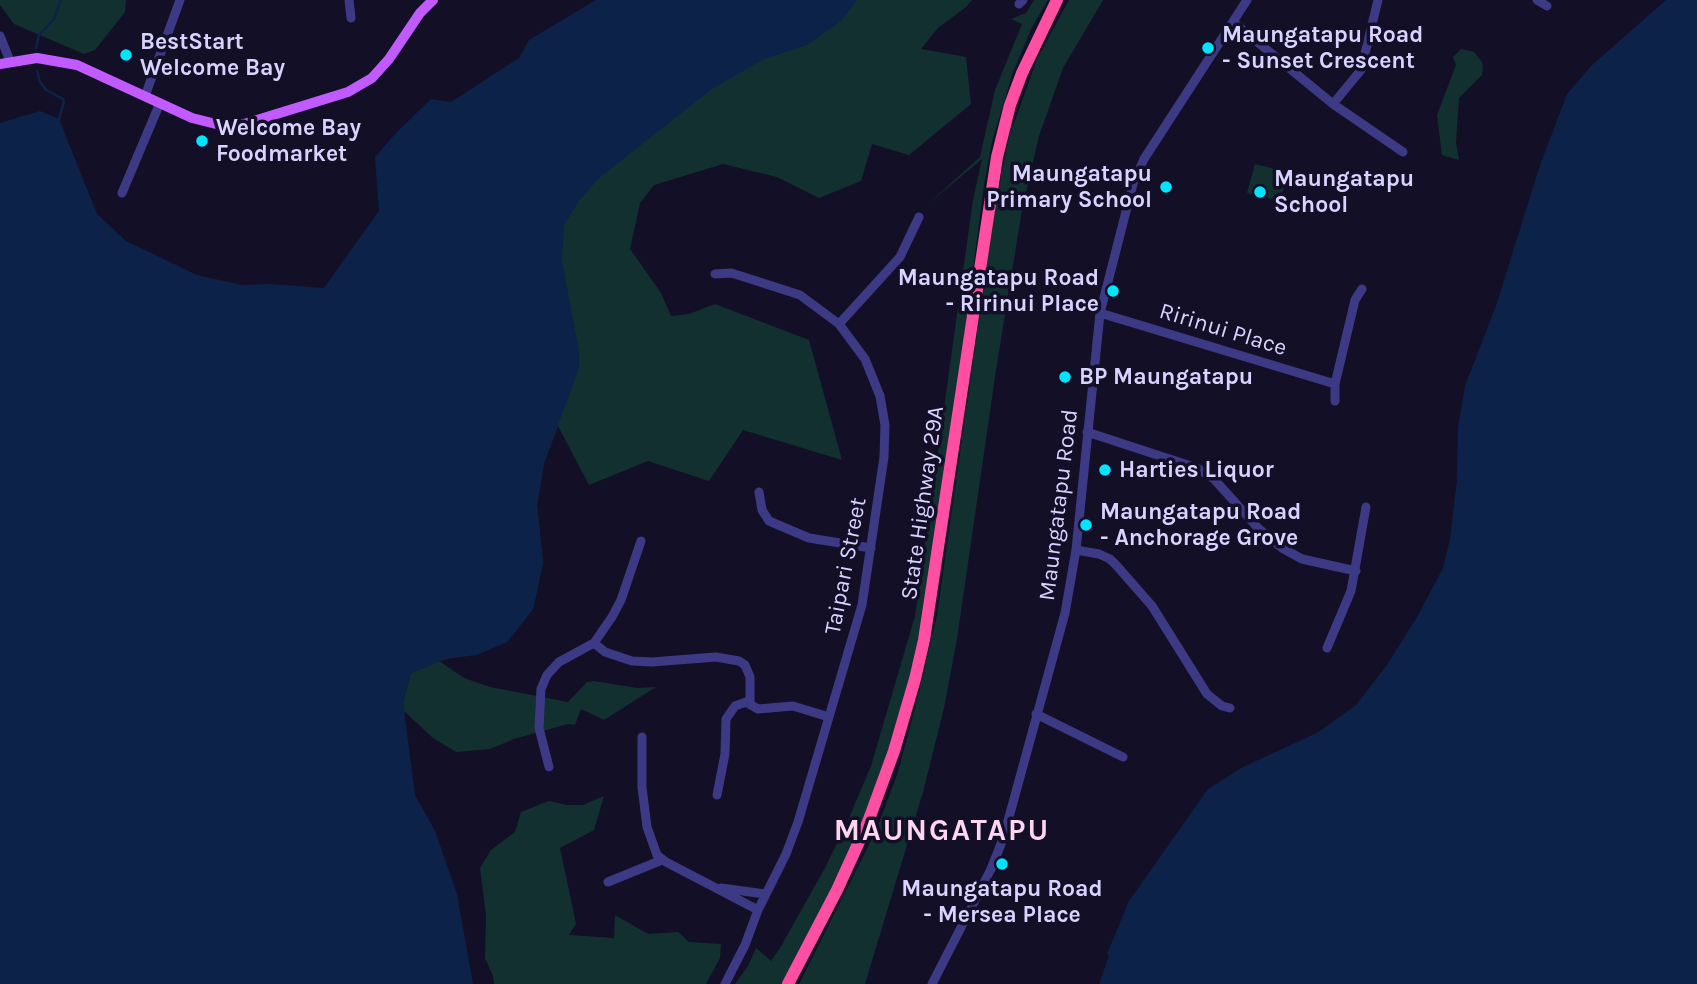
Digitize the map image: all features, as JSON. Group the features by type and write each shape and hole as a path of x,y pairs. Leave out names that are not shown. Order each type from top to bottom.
{"highway":[{"name":"State Highway 29A","path":"788,984 837,890 868,822 912,691 924,640 996,157 1010,105 1022,74 1058,0"}],"main road":[{"path":"5,62 37,58 77,65 192,118 231,125 262,119 348,92 377,74 420,13 433,0"}],"street":[{"path":"145,96 180,0"},
{"path":"349,0 351,18"},
{"name":"Maungatapu Road","path":"932,984 991,869 1003,839 1065,613 1076,550 1100,313 1137,172 1247,0"},
{"path":"1333,104 1360,70 1378,0"},
{"path":"1537,0 1547,6"},
{"path":"1233,22 1333,104 1403,152"},
{"path":"0,36 5,62"},
{"path":"122,193 160,103"},
{"path":"839,324 900,257 919,217"},
{"name":"Taipari Street","path":"715,274 731,273 800,295 839,324 865,359 884,415 884,457 862,605 798,822 745,945 725,984"},
{"path":"1335,401 1335,384 1356,300 1362,289"},
{"name":"Ririnui Place","path":"1100,313 1335,384"},
{"path":"1087,432 1197,468 1214,479 1258,528 1282,548 1302,559 1356,571"},
{"path":"759,492 762,510 769,521 808,538 871,548"},
{"path":"1327,648 1345,608 1356,571 1366,507"},
{"path":"549,767 540,728 541,689 559,662 594,643 612,617 621,600 640,541"},
{"path":"1076,550 1099,554 1117,566 1152,606 1207,694 1222,706 1230,708"},
{"path":"594,643 605,652 632,661 716,657 739,661 745,665 750,677 750,702"},
{"path":"717,795 725,754 726,719 730,711 741,703 750,702 758,709 793,706 829,717"},
{"path":"1036,714 1124,757"},
{"path":"642,737 642,787 653,849 662,860 758,910"},
{"path":"608,882 662,860"},
{"path":"716,887 765,894"}],"green space":[{"path":"0,0 126,0 125,12 95,50 84,54 14,24 0,5"},
{"path":"809,0 972,0 938,28 921,49 966,57 971,104 909,155 872,144 861,181 819,198 777,177 723,164 654,185 640,203 630,249 661,293 671,316 689,314 715,304 809,340 842,460 743,430 709,481 648,461 589,485 558,426 544,463 537,505 543,563 533,609 507,642 476,655 469,252"},
{"path":"1034,0 1048,0 1032,27 1012,75 992,142 919,647 897,729 864,821 782,984 735,984 748,966 756,948 771,961 780,948 825,868 871,766 915,616 973,200 982,159 929,203 980,157 995,90 1022,24 1011,19 1026,13"},
{"path":"1069,0 1103,0 1063,68 1039,136 1022,210 957,639 944,708 923,792 865,984 799,984 876,831 897,775 937,615 994,214 1009,137 1037,59"},
{"path":"1461,49 1474,52 1482,62 1483,69 1482,75 1459,98 1456,143 1459,160 1442,155 1437,115 1456,65 1453,57"},
{"path":"1255,164 1288,172 1280,201 1247,193"},
{"path":"439,661 464,678 490,687 568,702 587,682 637,688 656,687 604,720 581,709 575,725 568,724 514,739 490,749 456,752 433,738 404,711 403,702 411,673"},
{"path":"604,796 594,830 560,848 576,924 569,935 614,938 615,915 648,934 678,932 689,942 721,944 720,958 706,984 494,984 485,958 486,915 480,868 491,850 515,832 521,812 549,801 583,805"}],"water":[{"path":"596,0 857,0 841,21 807,45 764,59 712,89 599,178 579,201 564,225 562,261 579,351 579,368 544,463 537,505 543,563 533,609 507,642 476,655 446,659 411,673 403,702 415,795 435,831 457,894 473,984 0,984 0,123 40,111 59,119 97,214 126,241 197,275 242,285 324,288 379,211 375,157 397,132 431,99 451,102 519,58 529,40"},
{"path":"1666,0 1697,0 1697,984 1099,984 1109,956 1107,954 1129,901 1208,789 1243,767 1317,733 1356,705 1387,665 1417,617 1443,568 1450,539 1457,480 1458,428 1465,386 1497,303 1540,165 1567,94 1591,66"}],"waterway":[{"path":"36,48 39,35 54,19 61,0"},
{"path":"37,71 46,90 63,99 59,119"}],"place":[{"name":"Maungatapu Road - Sunset Crescent","path":"1208,48"},
{"name":"BestStart Welcome Bay","path":"126,55"},
{"name":"Welcome Bay Foodmarket","path":"202,141"},
{"name":"Maungatapu Primary School","path":"1166,187"},
{"name":"Maungatapu School","path":"1260,192"},
{"name":"Maungatapu Road - Ririnui Place","path":"1113,291"},
{"name":"BP Maungatapu","path":"1065,377"},
{"name":"Harties Liquor","path":"1105,470"},
{"name":"Maungatapu Road - Anchorage Grove","path":"1086,525"},
{"name":"Maungatapu Road - Mersea Place","path":"1002,864"}],"district":[{"name":"MAUNGATAPU","path":"942,831"}]}
